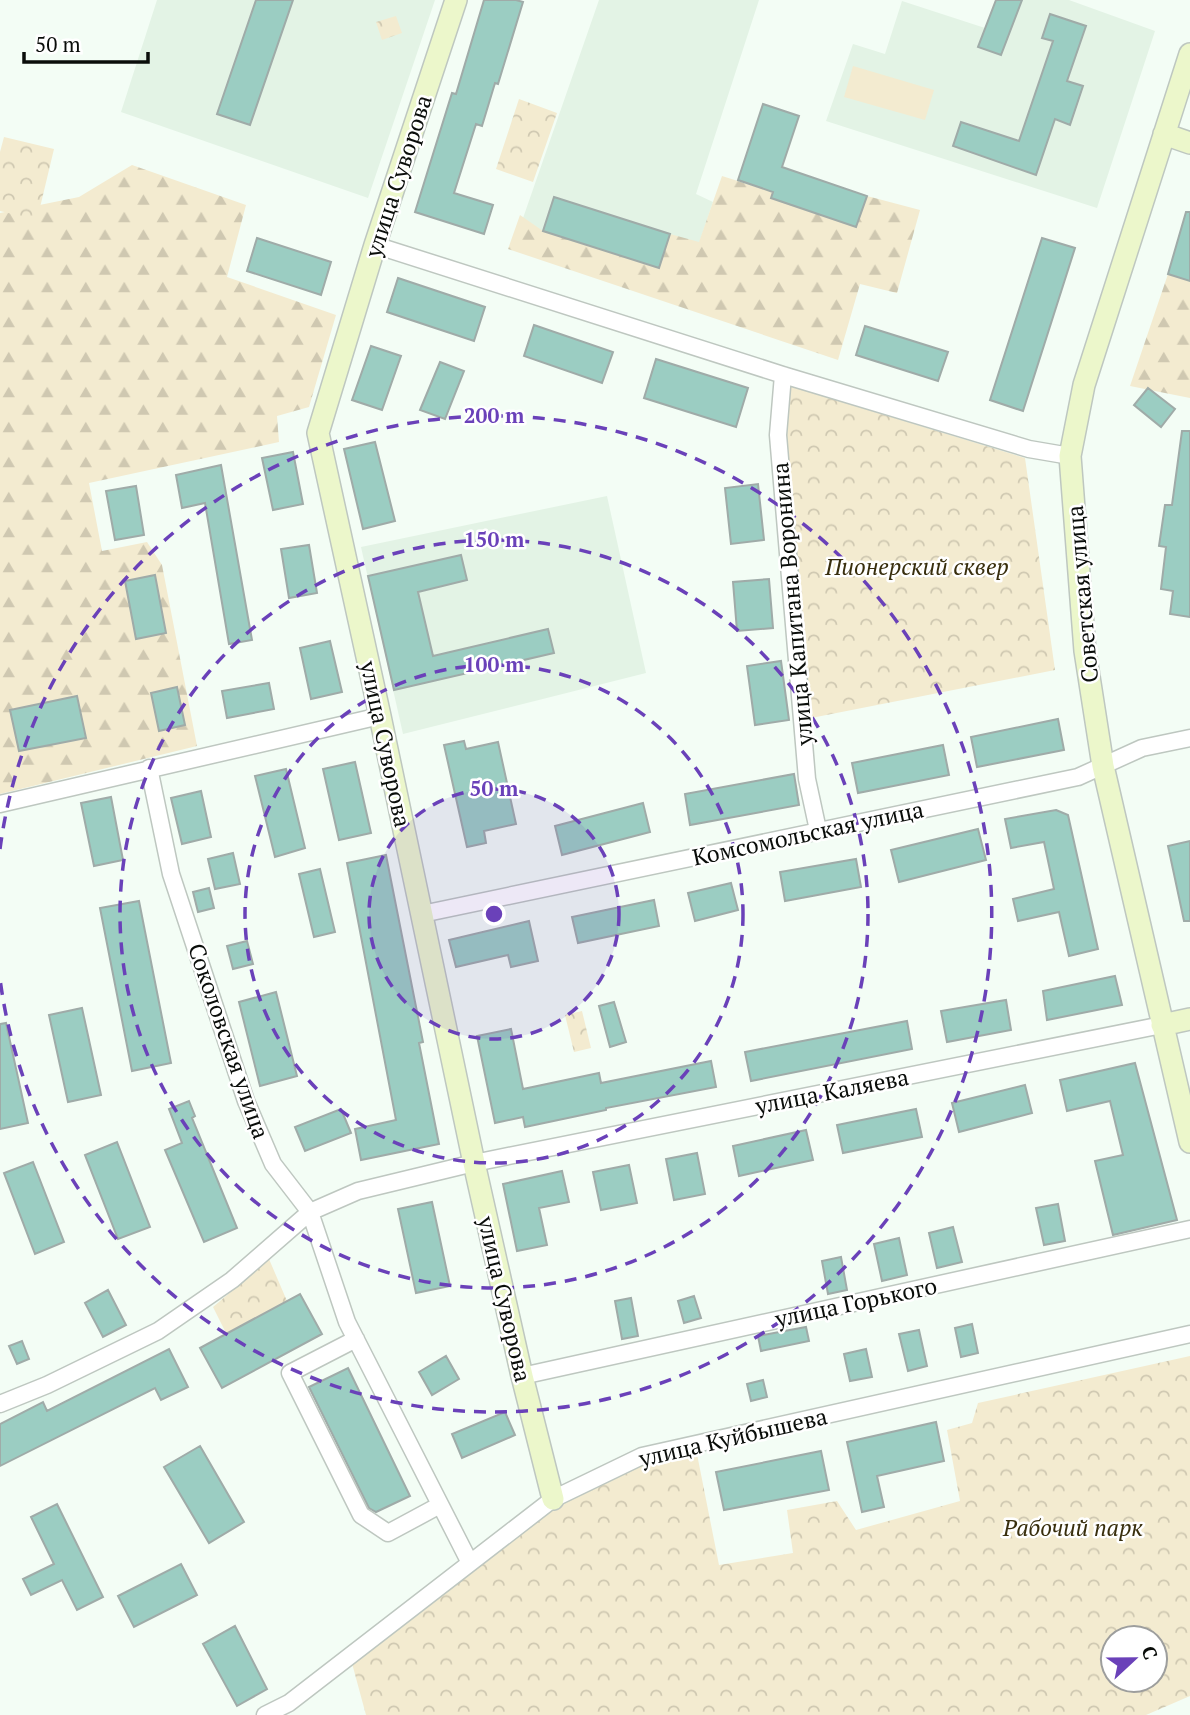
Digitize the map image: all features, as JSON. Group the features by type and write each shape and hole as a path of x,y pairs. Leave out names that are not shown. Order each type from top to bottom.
{"street":[{"name":"улица Суворова","path":"456,0 375,245 318,433 474,1163 553,1499"},
{"name":"Советская улица","path":"1190,54 1084,385 1070,456 1085,651 1102,766 1190,1142"},
{"path":"1164,134 1190,143"},
{"path":"375,245 783,375 1029,449 1070,456"},
{"name":"улица Капитана Воронина","path":"783,375 778,435 807,779 818,831"},
{"path":"0,804 380,716"},
{"name":"Комсомольская улица","path":"422,914 1079,777 1143,748 1190,738"},
{"name":"Соколовская улица","path":"149,768 171,874 246,1101 274,1164 310,1212 347,1322 470,1563"},
{"name":"улица Каляева","path":"0,1404 47,1385 158,1331 232,1280 310,1212 358,1191 474,1163 1190,1019"},
{"name":"улица Горького","path":"522,1376 1190,1229"},
{"name":"улица Куйбышева","path":"265,1715 289,1703 553,1499 642,1455 1190,1334"},
{"path":"356,1339 290,1373 361,1515 388,1533 440,1505"}],"shaded area":[{"path":"157,0 435,0 368,198 121,112"},
{"path":"599,0 759,0 696,194 713,202 683,291 515,241"},
{"path":"996,0 1069,0 1155,31 1097,208 826,121 853,44 885,54 902,1 985,28"},
{"path":"607,496 646,673 403,734 361,547"}],"green space":[{"path":"396,16 402,33 382,40 376,22"},
{"path":"853,66 934,90 925,120 844,97"},
{"path":"519,99 557,113 533,182 496,169"},
{"path":"4,137 54,149 37,220 0,211 0,152"},
{"path":"132,165 246,205 227,277 336,315 309,407 277,416 279,442 89,483 102,551 147,542 162,565 197,746 0,794 0,213 79,197"},
{"path":"722,176 773,192 772,198 856,227 867,196 920,210 897,293 860,284 838,360 508,249 520,215 543,231 659,268 670,234 699,242"},
{"path":"1168,274 1190,281 1190,398 1130,386"},
{"name":"Пионерский сквер","path":"790,386 1025,458 1055,670 806,719 784,435"},
{"path":"582,1011 591,1048 574,1052 565,1015"},
{"path":"269,1259 287,1301 226,1333 213,1307"},
{"name":"Рабочий парк","path":"1190,1356 1190,1696 1146,1715 366,1715 350,1656 553,1499 642,1456 695,1444 719,1565 793,1553 787,1510 837,1501 856,1530 960,1501 947,1430 972,1423 978,1403"}],"building":[{"path":"256,0 293,0 250,125 217,114"},
{"path":"484,0 523,2 498,84 495,83 482,126 476,124 454,193 493,205 484,234 415,212 452,93 456,94"},
{"path":"996,0 1022,0 1001,55 978,47"},
{"path":"1050,14 1086,26 1067,81 1083,86 1070,125 1055,119 1036,175 953,146 961,122 1019,141 1053,41 1042,38"},
{"path":"763,104 799,116 782,167 867,196 856,227 771,198 773,192 738,180"},
{"path":"554,197 670,234 659,268 543,231"},
{"path":"1186,212 1190,212 1190,281 1168,274"},
{"path":"257,238 331,262 321,295 247,271"},
{"path":"1042,238 1075,248 1023,411 990,400"},
{"path":"398,278 485,307 474,341 387,312"},
{"path":"534,325 613,352 602,383 524,356"},
{"path":"865,326 948,352 938,381 856,355"},
{"path":"371,346 401,356 382,410 352,400"},
{"path":"656,359 748,388 736,427 644,398"},
{"path":"440,362 464,371 445,419 420,410"},
{"path":"1148,388 1175,409 1161,427 1134,405"},
{"path":"1182,431 1190,431 1190,617 1170,614 1173,591 1161,589 1166,547 1159,546 1165,505 1172,505"},
{"path":"375,442 395,521 363,529 344,449"},
{"path":"293,452 303,504 273,510 262,458"},
{"path":"221,465 252,640 229,644 205,503 182,508 176,475"},
{"path":"758,484 764,540 731,544 725,488"},
{"path":"136,486 144,535 115,540 106,491"},
{"path":"309,545 317,593 289,598 281,549"},
{"path":"461,555 467,580 418,592 433,656 548,629 554,653 394,690 368,576"},
{"path":"155,575 166,633 136,639 125,581"},
{"path":"769,579 773,628 737,631 733,582"},
{"path":"330,641 342,692 311,699 300,648"},
{"path":"781,661 789,720 755,725 747,666"},
{"path":"269,683 274,709 227,718 222,691"},
{"path":"177,687 185,725 159,731 151,693"},
{"path":"77,696 86,738 19,751 10,710"},
{"path":"1058,719 1064,750 977,767 971,737"},
{"path":"464,741 466,749 498,742 516,824 484,831 486,843 467,847 444,745"},
{"path":"943,745 949,775 858,793 852,763"},
{"path":"355,762 371,833 339,840 323,769"},
{"path":"286,769 305,848 275,857 255,776"},
{"path":"794,774 799,805 690,825 685,794"},
{"path":"201,791 211,837 182,844 171,798"},
{"path":"111,797 123,860 94,866 81,803"},
{"path":"643,803 650,832 562,855 555,826"},
{"path":"1056,810 1068,815 1098,949 1069,956 1059,912 1018,921 1013,899 1054,889 1044,842 1011,848 1005,819"},
{"path":"978,829 986,860 899,882 891,850"},
{"path":"1190,841 1190,921 1184,921 1168,846"},
{"path":"233,853 240,884 215,889 208,859"},
{"path":"386,855 423,1042 419,1043 439,1144 361,1160 355,1129 396,1120 347,863"},
{"path":"856,859 861,887 785,901 780,872"},
{"path":"320,869 335,932 314,937 299,874"},
{"path":"731,883 738,910 695,921 688,893"},
{"path":"209,888 214,908 198,912 193,892"},
{"path":"654,900 659,926 578,943 572,917"},
{"path":"139,901 171,1063 132,1071 100,908"},
{"path":"529,921 538,961 511,967 508,955 456,967 449,940"},
{"path":"247,941 253,964 233,969 227,946"},
{"path":"1115,976 1122,1005 1047,1020 1043,991"},
{"path":"276,992 297,1076 260,1086 239,1002"},
{"path":"1006,1000 1011,1030 947,1042 941,1011"},
{"path":"614,1002 626,1042 610,1047 599,1006"},
{"path":"82,1008 101,1095 68,1102 49,1015"},
{"path":"907,1021 912,1049 751,1081 745,1052"},
{"path":"6,1023 28,1123 0,1129 0,1024"},
{"path":"511,1029 523,1089 599,1073 601,1083 711,1061 716,1087 525,1127 523,1117 495,1123 477,1036"},
{"path":"1135,1063 1177,1220 1113,1235 1095,1161 1123,1155 1110,1101 1067,1111 1060,1080"},
{"path":"1025,1085 1032,1113 959,1132 952,1103"},
{"path":"189,1101 195,1116 192,1118 237,1228 204,1242 165,1150 182,1143 169,1109"},
{"path":"341,1109 351,1133 305,1151 295,1127"},
{"path":"916,1109 922,1137 843,1153 837,1125"},
{"path":"806,1130 813,1160 739,1176 733,1146"},
{"path":"117,1142 150,1227 118,1239 85,1155"},
{"path":"697,1153 705,1194 674,1200 666,1159"},
{"path":"33,1162 64,1242 35,1254 4,1173"},
{"path":"629,1165 637,1203 601,1210 593,1172"},
{"path":"562,1171 569,1202 539,1208 547,1245 517,1251 503,1184"},
{"path":"432,1202 450,1286 416,1293 398,1209"},
{"path":"1058,1204 1065,1241 1044,1245 1036,1208"},
{"path":"953,1227 962,1262 937,1268 929,1233"},
{"path":"899,1238 907,1275 882,1281 874,1244"},
{"path":"841,1257 847,1290 828,1294 822,1261"},
{"path":"108,1290 126,1325 103,1337 85,1303"},
{"path":"300,1294 322,1334 222,1388 200,1348"},
{"path":"694,1296 701,1318 684,1323 678,1301"},
{"path":"631,1298 638,1336 622,1339 615,1301"},
{"path":"972,1324 978,1353 961,1357 955,1328"},
{"path":"806,1327 809,1341 761,1351 758,1336"},
{"path":"919,1330 927,1366 908,1371 899,1334"},
{"path":"22,1341 29,1359 17,1364 9,1346"},
{"path":"169,1349 188,1387 161,1400 155,1388 0,1466 0,1424 43,1402 47,1411"},
{"path":"866,1349 872,1377 850,1381 844,1354"},
{"path":"446,1356 459,1379 432,1395 419,1372"},
{"path":"348,1368 410,1496 376,1512 369,1508 309,1387"},
{"path":"763,1380 767,1397 751,1401 747,1384"},
{"path":"505,1412 515,1435 462,1458 452,1434"},
{"path":"936,1422 944,1461 877,1476 884,1507 862,1512 847,1442"},
{"path":"200,1446 244,1522 209,1543 164,1467"},
{"path":"821,1451 829,1490 724,1510 716,1472"},
{"path":"57,1504 103,1597 77,1610 62,1580 31,1595 23,1579 54,1564 31,1517"},
{"path":"181,1564 197,1595 134,1627 118,1596"},
{"path":"235,1626 267,1689 237,1706 203,1644"}]}
